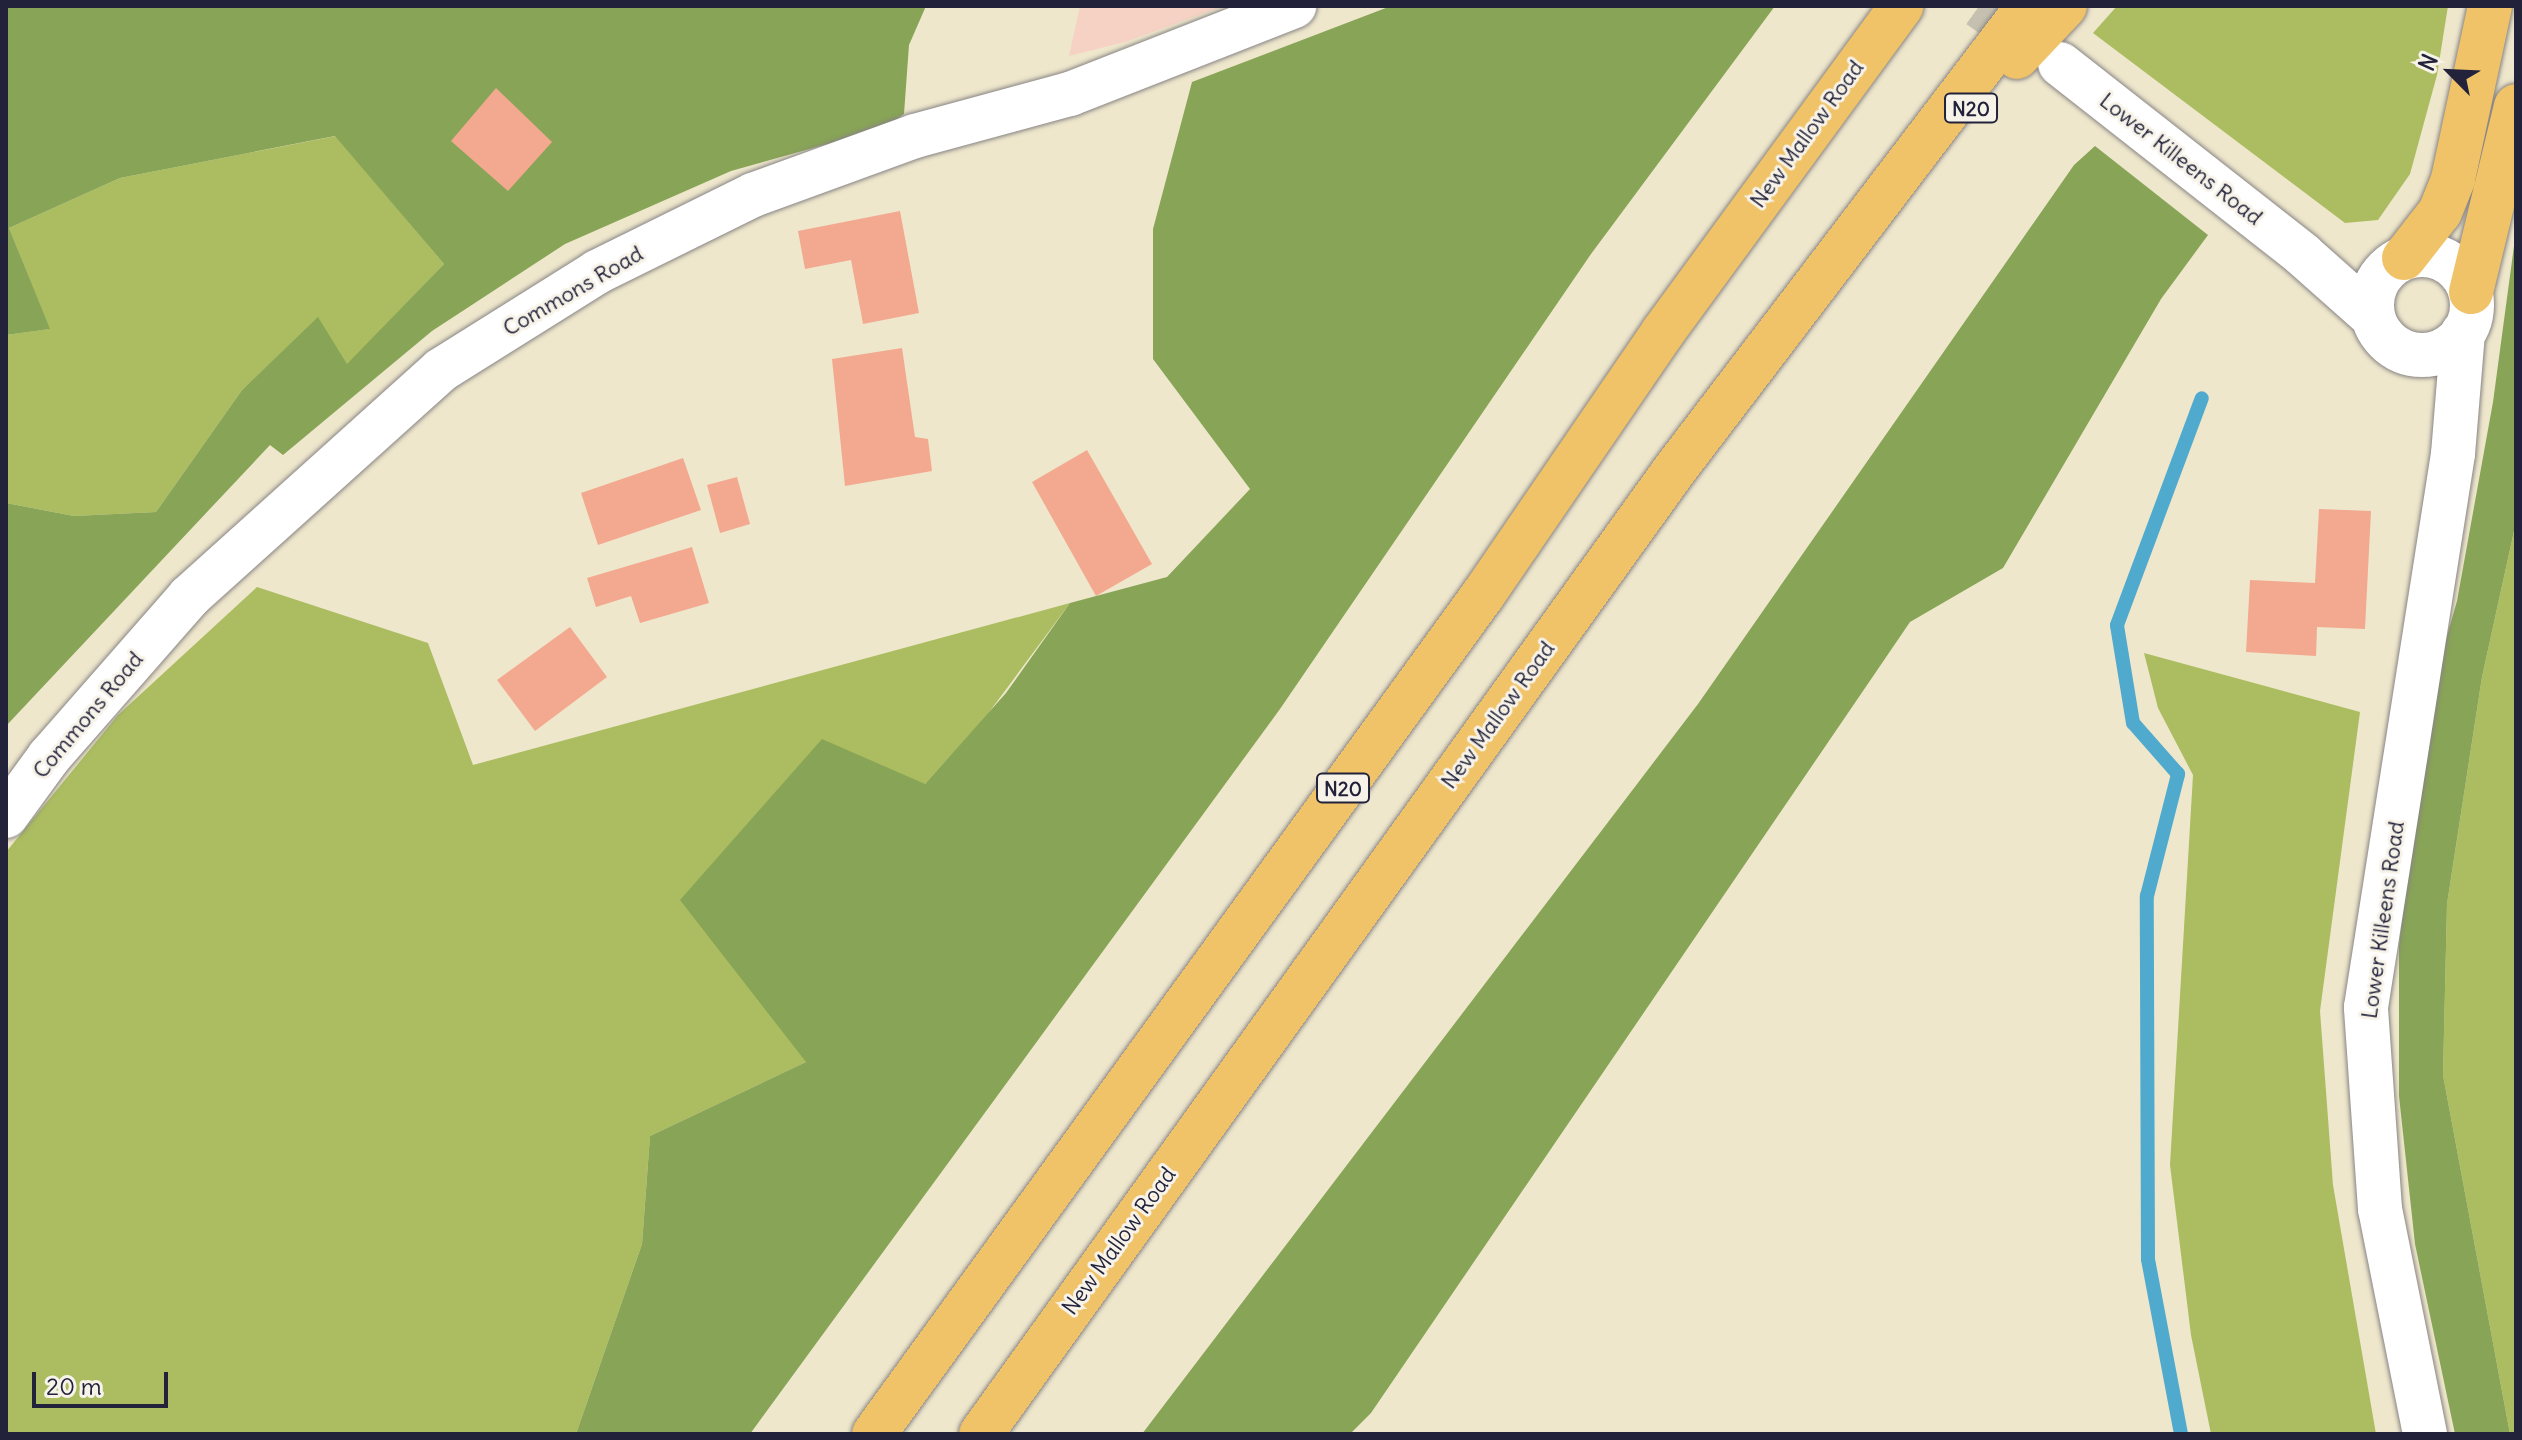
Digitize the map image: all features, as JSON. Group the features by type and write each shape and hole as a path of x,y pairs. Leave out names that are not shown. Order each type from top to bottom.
{"highway":[{"name":"New Mallow Road","path":"874,1434 1456,633 1663,332 1902,6"},
{"name":"New Mallow Road","path":"981,1434 1667,480 2028,6"},
{"name":"N20","path":"1873,206 2065,6"},
{"path":"2396,263 2440,212 2453,179 2490,6"},
{"path":"2467,312 2516,106"}],"street":[{"name":"Commons Road","path":"6,816 49,757 189,597 441,370 597,272 753,195 915,136 1070,94 1294,6"},
{"name":"Lower Killeens Road","path":"2060,64 2302,254 2373,317"},
{"name":"Lower Killeens Road","path":"2302,254 2396,263"},
{"path":"2411,354 2450,347 2467,312 2461,273 2445,260 2424,254 2396,263 2372,299 2373,317 2387,340 2411,354 2453,454"},
{"name":"Lower Killeens Road","path":"2425,1434 2380,1209 2366,1007 2453,454 2467,312"}],"shaded area":[{"path":"1080,6 1224,6 1125,42 1069,56"}],"green space":[{"path":"6,6 926,6 909,45 904,114 885,128 731,171 565,244 432,331 283,455 270,445 6,726 6,503 74,516 156,512 242,390 318,317 347,364 444,264 335,136 120,178 9,228 50,329 6,335"},
{"path":"1391,6 1775,6 1591,254 1280,709 750,1434 576,1434 642,1244 650,1136 806,1062 680,900 822,739 925,784 1006,693 1070,603 1167,577 1250,489 1153,359 1153,229 1192,82"},
{"path":"2117,6 2448,6 2437,75 2410,174 2378,220 2345,223 2093,33"},
{"path":"336,136 444,264 347,365 318,318 242,390 156,512 74,516 6,503 6,335 49,329 9,228 120,178"},
{"path":"2095,146 2208,235 2161,299 2003,568 1910,622 1371,1413 1350,1434 1142,1434 1698,704 2074,165"},
{"path":"2516,231 2516,522 2482,677 2447,904 2443,1075 2510,1434 2455,1434 2415,1244 2399,1096 2399,946 2413,811 2436,674 2457,601 2493,402"},
{"path":"2516,522 2516,1434 2510,1434 2443,1075 2447,904 2482,677"},
{"path":"257,587 428,643 473,765 1070,603 987,715 925,784 806,1062 650,1136 642,1244 576,1434 6,1434 6,852 118,715"},
{"path":"2144,653 2360,712 2320,1011 2333,1185 2376,1434 2211,1434 2191,1335 2170,1165 2193,775 2158,708"}],"building":[{"path":"496,88 552,142 508,191 451,141"},
{"path":"900,211 919,313 863,324 851,260 805,269 798,231"},
{"path":"902,348 915,437 928,439 932,471 845,486 832,359"},
{"path":"1087,450 1152,564 1096,596 1032,482"},
{"path":"683,458 701,510 598,545 581,493"},
{"path":"737,477 750,524 720,533 707,485"},
{"path":"2319,509 2371,511 2365,629 2317,627 2316,656 2246,652 2250,580 2315,583"},
{"path":"692,547 709,603 640,623 631,596 596,607 587,578"},
{"path":"570,627 607,677 535,731 497,680"}],"waterway":[{"path":"2181,1434 2148,1259 2147,896 2178,774 2133,723 2117,625 2202,398"}],"tunnel":[{"path":"1979,6 2042,51"}]}
